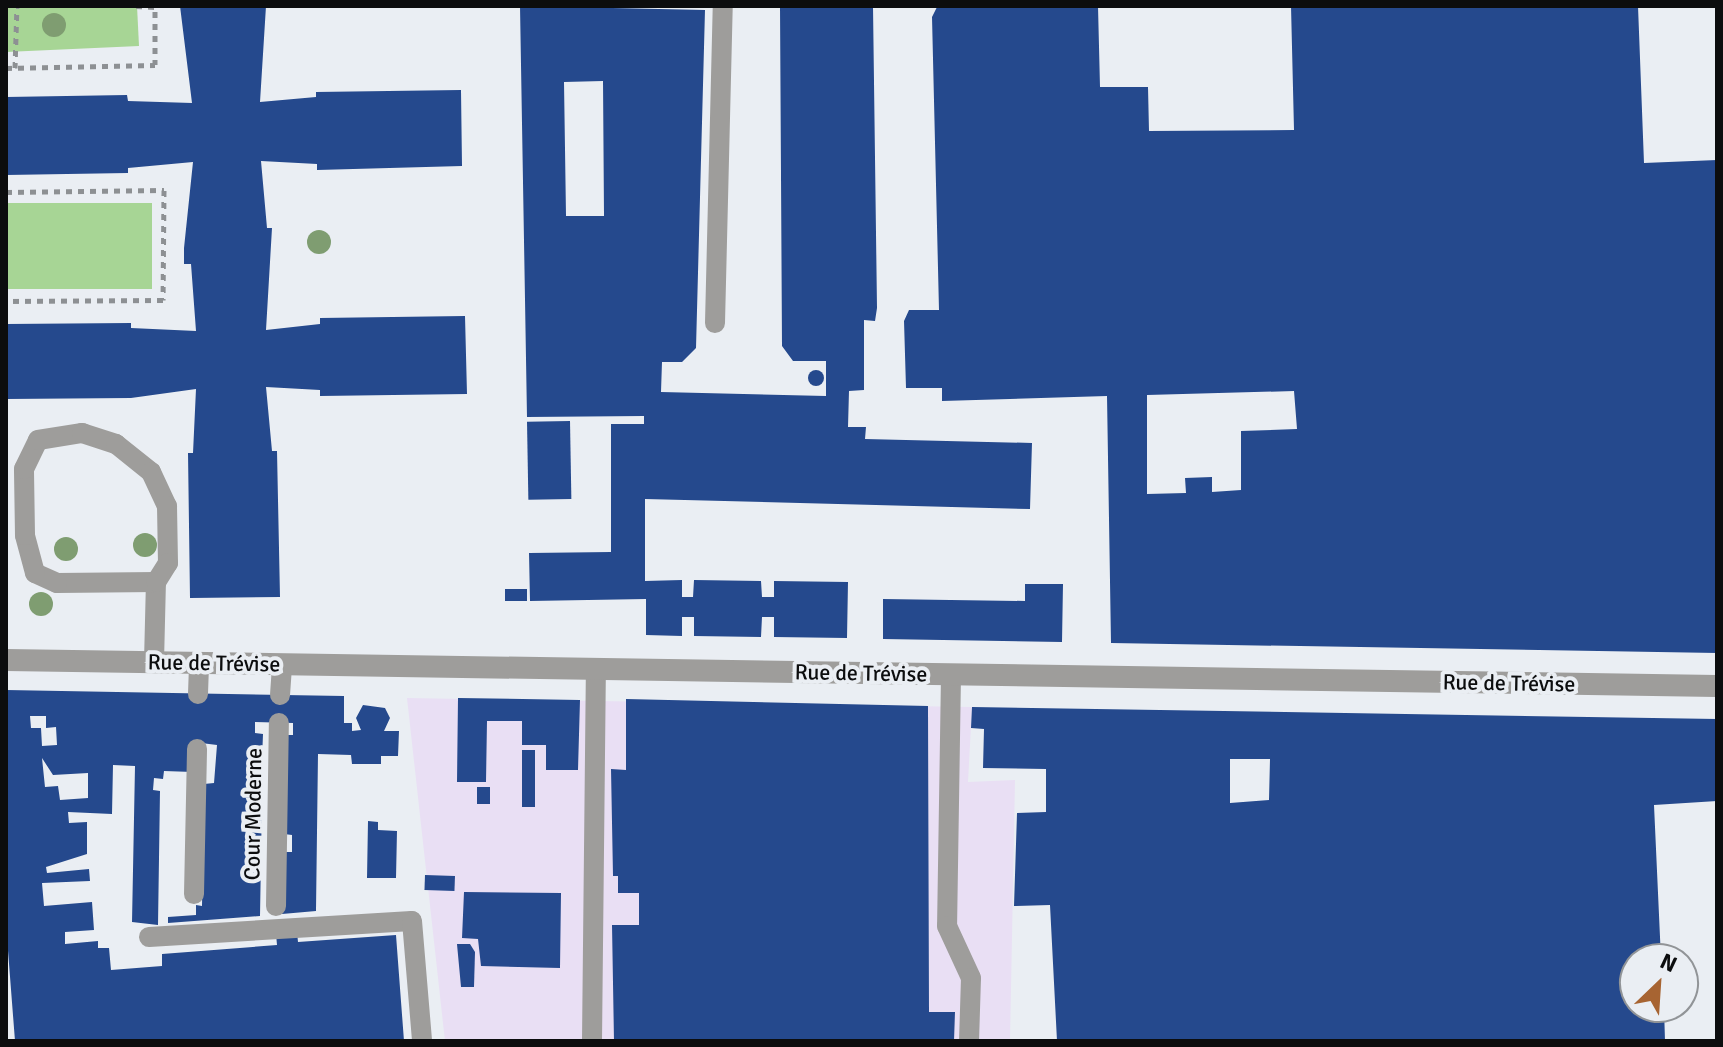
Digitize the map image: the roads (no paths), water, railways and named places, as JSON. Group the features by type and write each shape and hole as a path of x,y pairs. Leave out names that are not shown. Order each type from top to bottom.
{"street":[{"name":"Rue de Trévise","path":"6,660 1717,686"}],"lane":[{"path":"715,323 723,6"},
{"path":"154,662 156,582 168,563 167,506 151,472 116,444 82,433 38,440 24,469 25,535 35,573 57,583 156,582"},
{"path":"198,694 199,663"},
{"path":"280,695 282,664"},
{"path":"592,1041 596,669"},
{"path":"951,675 947,926 971,978 969,1041"},
{"name":"Cour Moderne","path":"276,906 279,723"},
{"path":"194,894 197,749"},
{"path":"149,937 412,921 422,1041"}]}
